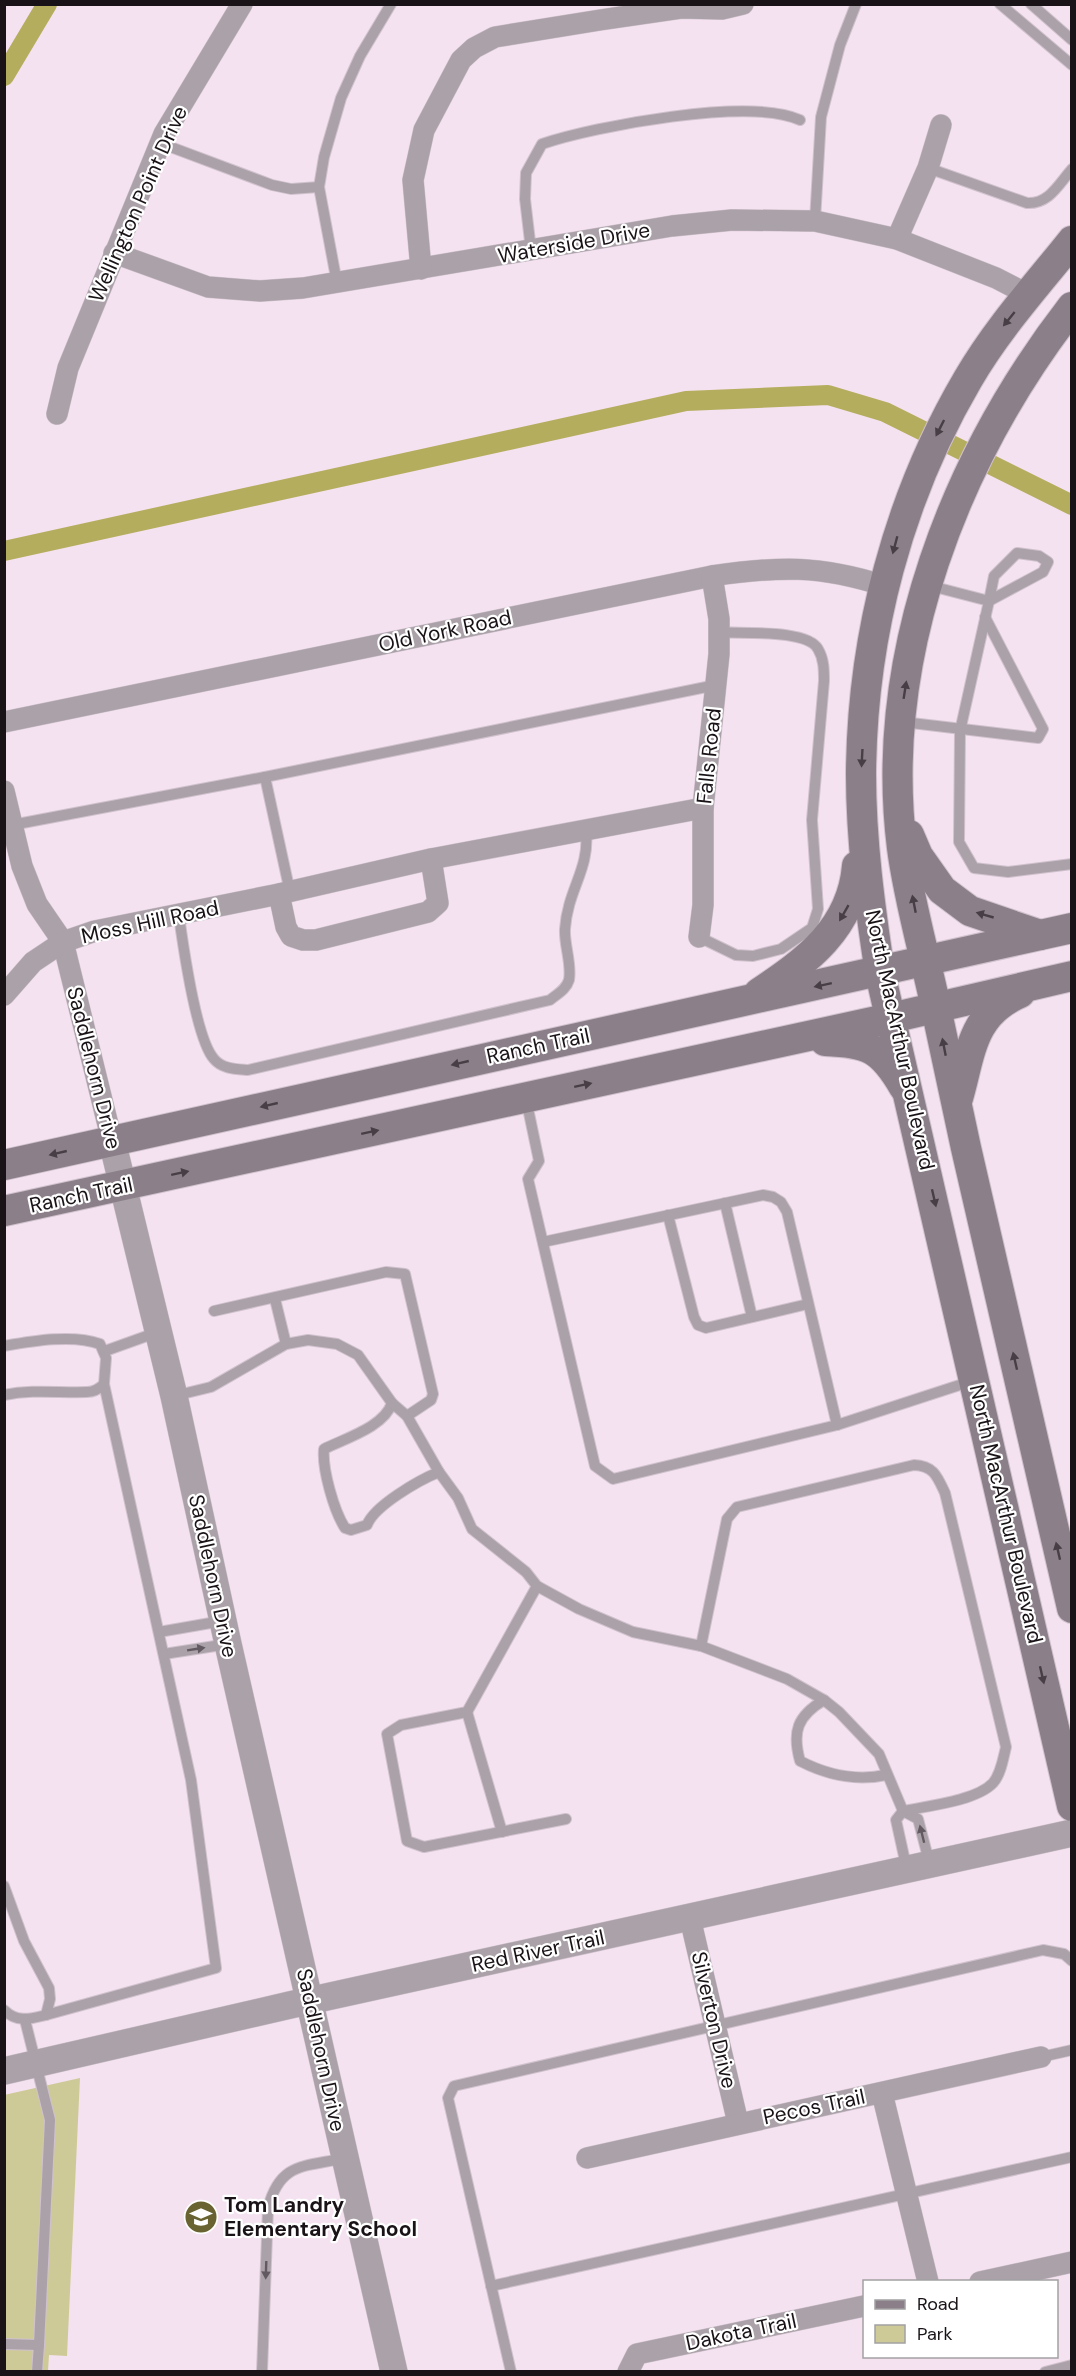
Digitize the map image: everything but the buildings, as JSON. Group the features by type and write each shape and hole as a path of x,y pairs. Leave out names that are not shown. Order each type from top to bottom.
{"main road":[{"name":"North MacArthur Boulevard","path":"1071,241 997,334 969,377 936,436 913,489 885,586 864,700 862,815 868,889 880,973 912,1102 1071,1806"},
{"name":"North MacArthur Boulevard","path":"1071,307 1005,403 954,504 938,550 916,628 900,722 898,768 902,849 925,962 1071,1608"},
{"path":"747,1001 804,963 836,927 849,904 856,879 862,815"},
{"path":"900,816 918,856 942,890 970,911 1040,935"},
{"name":"Ranch Trail","path":"4,1165 517,1050 880,973 1071,928"},
{"path":"956,1104 972,1039 985,1018 1007,999 1060,978"},
{"name":"Ranch Trail","path":"4,1211 891,1018 1060,978"},
{"path":"795,1039 861,1042 895,1071 912,1102"},
{"path":"517,1050 526,1098"}],"street":[{"name":"Wellington Point Drive","path":"57,414 68,368 160,143 242,4"},
{"path":"421,269 412,180 424,130 461,60 474,48 495,37 681,8 722,9 743,4"},
{"path":"897,239 928,168 941,126"},
{"name":"Waterside Drive","path":"114,253 208,287 260,291 337,283 683,225 732,220 815,221 897,239 996,278 1029,295"},
{"name":"Old York Road","path":"5,722 712,576 764,568 797,567 846,574 885,586"},
{"name":"Falls Road","path":"699,937 703,905 703,808 716,685 719,632 712,576"},
{"name":"Saddlehorn Drive","path":"4,791 22,866 37,904 63,942 174,1396 225,1632 311,2000 394,2372"},
{"name":"Moss Hill Road","path":"4,995 33,962 63,942 126,924 179,916 431,859 703,808"},
{"path":"285,893 286,927 291,936 303,940 316,940 428,912 434,908 438,903 438,897 431,859"},
{"name":"Red River Trail","path":"4,2071 311,2000 1071,1833"},
{"name":"Silverton Drive","path":"690,1918 738,2123"},
{"name":"Pecos Trail","path":"587,2158 1041,2057"},
{"path":"882,2093 928,2280"},
{"path":"989,2280 1071,2262"},
{"name":"Dakota Trail","path":"628,2372 637,2354 863,2306"}],"lane":[{"path":"337,283 319,187 341,98 360,56 391,4"},
{"path":"815,221 821,117 840,45 856,4"},
{"path":"1000,4 1071,65"},
{"path":"1031,4 1071,40"},
{"path":"531,250 525,199 526,173 542,144 594,130 675,116 739,112 787,114 800,120"},
{"path":"160,143 273,185 291,189 319,187"},
{"path":"928,168 1026,203 1037,204 1046,200 1071,169"},
{"path":"929,585 989,601 1042,572 1048,562 1039,556 1017,553 994,576 989,601 960,730 959,842 974,868 1008,872 1071,864"},
{"path":"900,722 1038,738 1043,729 985,616"},
{"path":"699,937 736,955 753,956 781,949 812,928 818,909 812,820 824,664 818,647 807,639 773,634 719,632"},
{"path":"12,825 265,777 716,685"},
{"path":"265,777 285,893"},
{"path":"179,916 202,1036 214,1059 228,1068 248,1070 550,1000 564,990 569,980 565,932 568,904 585,865 588,850 586,830"},
{"path":"526,1098 539,1161 528,1179 596,1466 613,1479 837,1425 975,1380"},
{"path":"543,1242 763,1195 781,1202 787,1212 837,1425"},
{"path":"725,1203 752,1317"},
{"path":"668,1215 698,1325 706,1328 808,1304"},
{"path":"214,1311 386,1272 405,1274 433,1394 431,1400 406,1416"},
{"path":"275,1299 286,1344"},
{"path":"105,1351 158,1332"},
{"path":"4,1346 75,1340 100,1344 105,1351 104,1384 190,1780 216,1968 25,2020 11,2017 4,2010"},
{"path":"174,1396 211,1388 286,1344 308,1340 337,1344 358,1355 392,1403 406,1416 439,1472 458,1498 472,1529 526,1572 537,1586 579,1610 633,1632 701,1646 787,1679 824,1700 839,1712 879,1754 903,1811 918,1819 918,1868"},
{"path":"4,1395 26,1390 88,1393 98,1390 104,1384"},
{"path":"392,1403 389,1412 381,1420 324,1449 323,1458 335,1506 345,1528 351,1530 367,1524 371,1514 422,1479 439,1472"},
{"path":"701,1646 727,1520 737,1507 914,1465 926,1466 935,1472 945,1493 1006,1748 1002,1767 994,1782 979,1794 903,1811 896,1820 918,1868"},
{"path":"502,1832 467,1712 537,1586"},
{"path":"159,1632 225,1632"},
{"path":"164,1654 225,1632"},
{"path":"824,1700 808,1709 799,1725 795,1743 800,1761 819,1772 870,1778 886,1775"},
{"path":"467,1712 401,1725 387,1734 407,1840 424,1847 566,1819"},
{"path":"4,1886 24,1941 49,1988 50,1999 46,2015"},
{"path":"511,2372 448,2098 454,2086 1043,1950 1064,1954 1071,1961"},
{"path":"25,2020 50,2120 37,2372"},
{"path":"1041,2057 1071,2049"},
{"path":"262,2372 268,2208 273,2188 289,2170 345,2157"},
{"path":"491,2286 1071,2157"},
{"path":"4,2344 39,2345"},
{"path":"1045,2372 1071,2365"}],"green space":[{"path":"80,2078 67,2356 49,2355 48,2371 5,2371 4,2095"}],"waterway":[{"path":"4,76 47,4"},
{"path":"4,551 686,401 828,395 885,412 1072,505"}],"place":[{"name":"Tom Landry Elementary School","path":"201,2217"}]}
